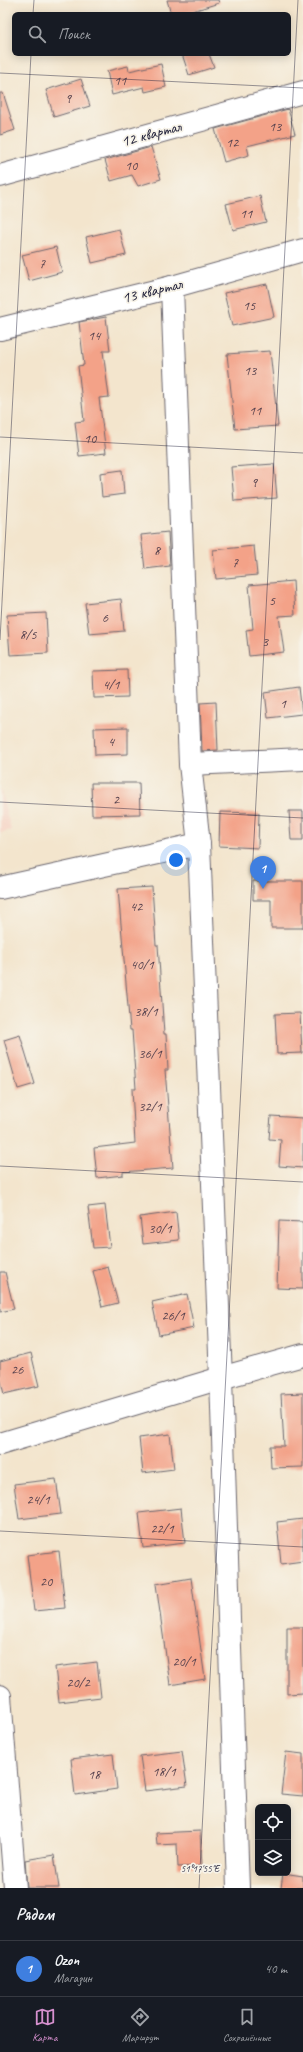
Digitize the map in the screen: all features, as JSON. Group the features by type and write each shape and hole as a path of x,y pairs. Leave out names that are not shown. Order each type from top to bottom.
{"street":[{"name":"12 квартал","path":"0,176 303,92"},
{"name":"13 квартал","path":"0,329 172,286 303,250"},
{"path":"172,286 190,764 199,844 221,1378 238,1888"},
{"path":"190,764 303,759"},
{"path":"0,888 199,844"},
{"path":"0,1444 303,1355"},
{"path":"0,1696 14,1888"}],"shaded area":[{"path":"0,788 11,830 0,833"}],"building":[{"path":"167,0 218,0 219,3 190,12 170,12"},
{"path":"183,56 210,56 214,67 189,75"},
{"path":"161,64 166,87 145,92 144,87 112,95 107,71 128,66 129,71"},
{"path":"81,79 90,106 54,117 46,90"},
{"path":"0,93 3,93 15,130 0,135"},
{"path":"288,109 295,134 247,146 249,155 224,162 215,129"},
{"path":"151,147 161,179 138,186 132,175 111,181 105,160"},
{"path":"260,196 266,222 233,230 226,204"},
{"path":"119,229 126,255 92,263 86,237"},
{"path":"56,247 62,272 29,281 22,255"},
{"path":"267,284 274,317 232,326 224,293"},
{"path":"106,317 110,351 103,351 109,397 99,398 106,453 79,456 75,422 84,421 78,366 84,365 79,322"},
{"path":"270,351 278,426 235,429 227,354"},
{"path":"274,464 277,498 234,501 231,467"},
{"path":"122,470 124,494 102,497 100,473"},
{"path":"168,532 170,566 145,569 141,535"},
{"path":"254,546 257,575 216,579 213,550"},
{"path":"293,581 295,615 279,616 284,652 249,656 246,630 253,629 249,585"},
{"path":"121,599 124,631 89,634 85,603"},
{"path":"46,613 48,653 10,655 7,615"},
{"path":"127,670 128,697 94,698 93,671"},
{"path":"299,687 302,714 268,718 265,692"},
{"path":"216,702 218,750 202,751 200,703"},
{"path":"128,727 128,754 95,755 94,728"},
{"path":"91,783 139,783 140,814 92,815"},
{"path":"289,811 303,811 303,840 291,840"},
{"path":"220,812 259,813 258,848 219,846"},
{"path":"253,881 303,881 303,928 271,928 271,900 253,900"},
{"path":"152,887 156,945 158,945 164,1034 166,1034 168,1070 165,1070 173,1168 123,1172 123,1175 97,1178 94,1148 135,1143 132,1089 136,1089 132,1030 130,1030 118,889"},
{"path":"300,1013 302,1053 277,1054 275,1014"},
{"path":"20,1035 35,1084 18,1089 4,1040"},
{"path":"271,1116 303,1118 303,1168 279,1166 281,1140 269,1139"},
{"path":"105,1205 110,1247 93,1248 88,1207"},
{"path":"176,1212 179,1240 143,1244 140,1217"},
{"path":"279,1221 303,1222 303,1289 277,1288"},
{"path":"108,1267 118,1303 102,1307 93,1271"},
{"path":"0,1272 5,1272 14,1309 0,1312"},
{"path":"187,1294 194,1328 159,1335 152,1302"},
{"path":"31,1353 39,1386 4,1394 0,1378 0,1361"},
{"path":"303,1393 303,1467 271,1468 270,1446 284,1446 281,1394"},
{"path":"170,1434 174,1469 143,1473 139,1438"},
{"path":"56,1479 61,1514 19,1519 14,1484"},
{"path":"181,1508 185,1543 143,1548 139,1513"},
{"path":"303,1519 303,1561 281,1564 277,1522"},
{"path":"59,1551 65,1608 34,1611 27,1555"},
{"path":"191,1578 205,1679 170,1685 156,1584"},
{"path":"287,1627 303,1627 303,1693 287,1694"},
{"path":"97,1662 101,1697 59,1702 55,1667"},
{"path":"182,1751 187,1786 145,1791 140,1756"},
{"path":"286,1752 303,1754 303,1796 281,1794"},
{"path":"113,1754 117,1789 75,1795 71,1759"},
{"path":"200,1831 202,1866 178,1867 177,1844 157,1845 156,1833"},
{"path":"54,1855 59,1888 27,1888 25,1860"},
{"path":"291,1874 303,1876 303,1888 281,1888 283,1876 291,1876"}],"place":[{"name":"Ozon","path":"263,889"}]}
